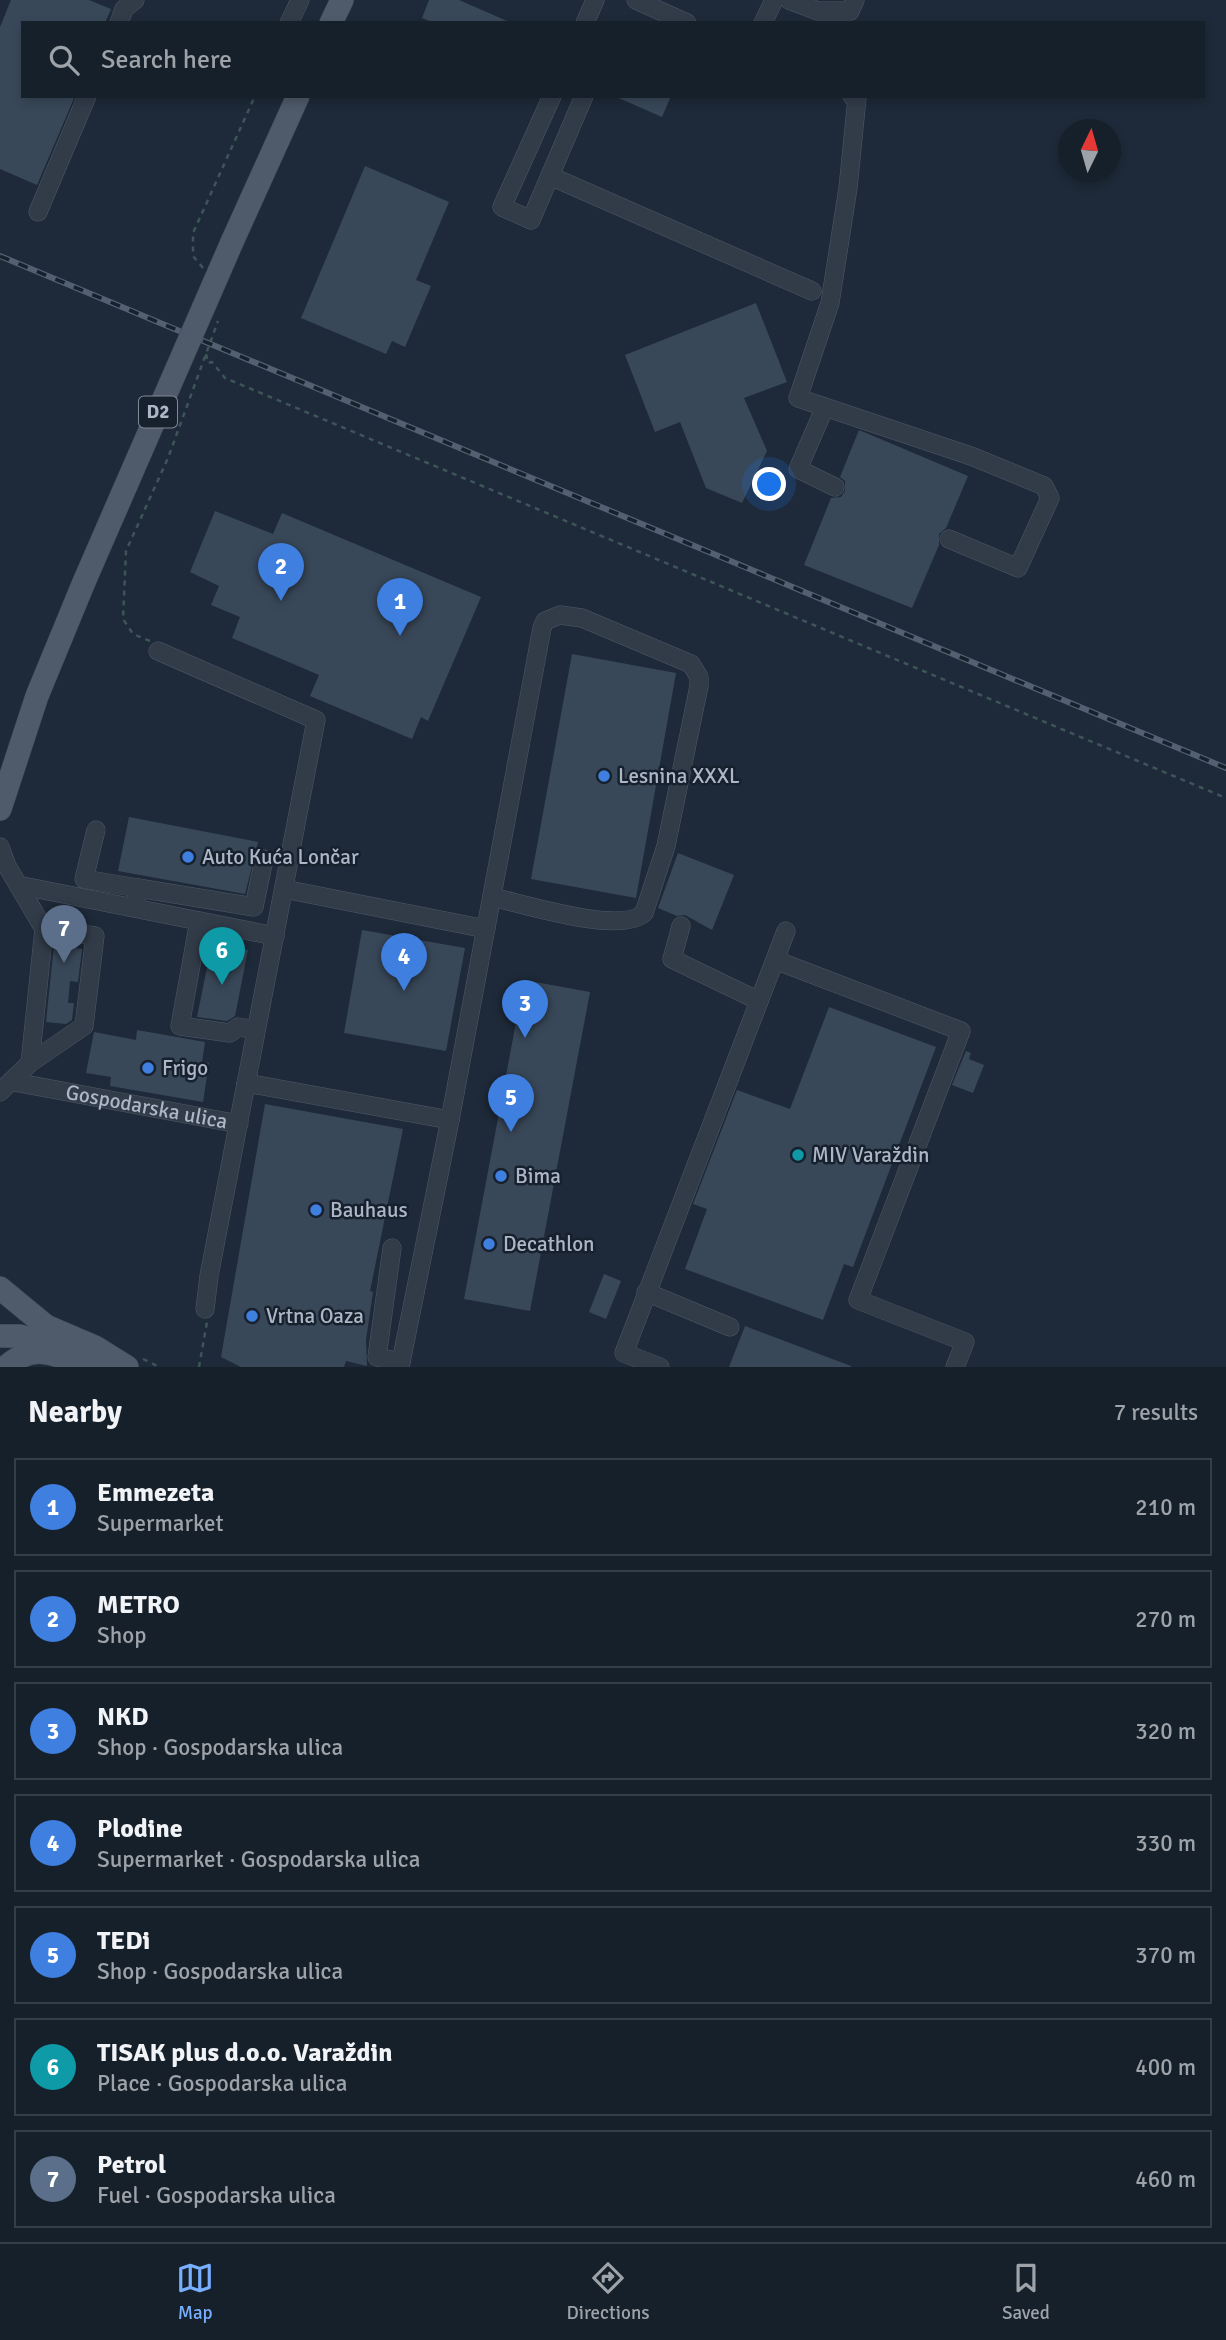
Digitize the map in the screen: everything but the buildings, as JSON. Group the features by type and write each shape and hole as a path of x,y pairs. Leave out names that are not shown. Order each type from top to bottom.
{"main road":[{"path":"332,21 342,0"},
{"name":"D2","path":"0,809 37,696 84,582 297,98"},
{"path":"0,1288 46,1326 94,1347 126,1367"},
{"path":"0,1309 22,1326 96,1361"},
{"path":"0,1336 20,1336 96,1361"},
{"path":"6,1367 20,1356 34,1353 126,1367"}],"street":[{"path":"290,21 300,0"},
{"path":"636,0 683,21"},
{"path":"764,21 774,0"},
{"path":"789,0 818,11 850,11 855,0"},
{"path":"119,21 125,2"},
{"path":"38,212 86,98"},
{"path":"551,98 502,207 531,220 583,98"},
{"path":"855,98 848,188 830,303 797,398 971,456 1027,478 1044,486 1050,498 1018,568 949,539"},
{"path":"550,176 812,291"},
{"path":"825,407 798,469 835,487"},
{"path":"392,1248 377,1357 401,1365 545,621 560,615 582,618 691,664 699,677 699,687 666,846 644,912 637,920 607,922 492,897"},
{"name":"Gospodarska ulica","path":"7,1087 239,1124 316,720 158,651"},
{"path":"96,830 84,879 254,907 264,859"},
{"path":"0,846 18,885 44,929 30,1063"},
{"path":"18,885 275,936"},
{"path":"134,908 138,888"},
{"path":"284,889 486,929"},
{"path":"199,921 180,1026 230,1033 239,1027 256,1030"},
{"path":"681,926 672,959 759,1001"},
{"path":"7,1087 30,1063 84,1026 95,936 44,929"},
{"path":"660,1367 621,1360 786,931"},
{"path":"775,960 961,1031 858,1300 965,1342 955,1367"},
{"path":"246,1083 450,1121"},
{"path":"205,1309 239,1124"},
{"path":"646,1292 730,1327"}],"path":[{"path":"206,354 208,363 212,362 225,378 1226,798"},
{"path":"158,651 152,643 127,629 123,619 124,564 126,551 168,458 198,379"},
{"path":"199,1367 208,1320 205,1309"}],"railway":[{"path":"0,256 1226,768"}],"place":[{"name":"METRO","path":"281,601"},
{"name":"Emmezeta","path":"400,636"},
{"name":"Lesnina XXXL","path":"604,776"},
{"name":"Auto Kuća Lončar","path":"188,857"},
{"name":"Petrol","path":"64,963"},
{"name":"TISAK plus d.o.o. Varaždin","path":"222,985"},
{"name":"Plodine","path":"404,991"},
{"name":"NKD","path":"525,1038"},
{"name":"Frigo","path":"148,1068"},
{"name":"TEDi","path":"511,1132"},
{"name":"MIV Varaždin","path":"798,1155"},
{"name":"Bima","path":"501,1176"},
{"name":"Bauhaus","path":"316,1210"},
{"name":"Decathlon","path":"489,1244"},
{"name":"Vrtna Oaza","path":"252,1316"}]}
